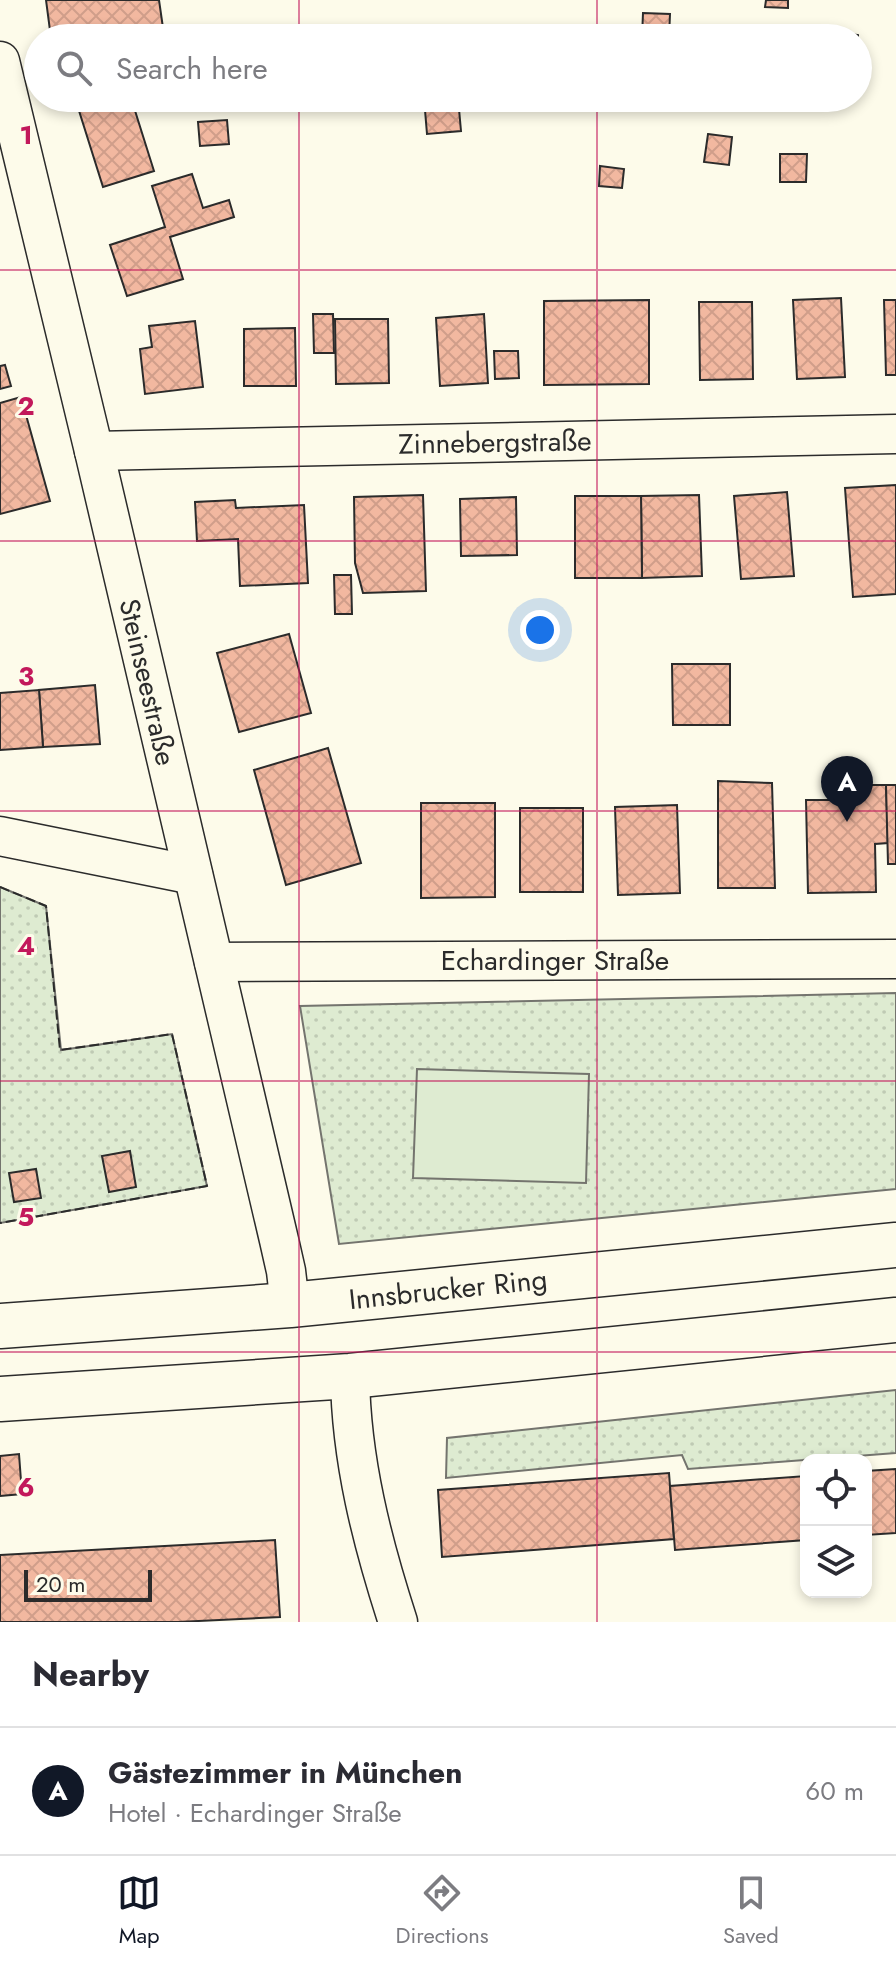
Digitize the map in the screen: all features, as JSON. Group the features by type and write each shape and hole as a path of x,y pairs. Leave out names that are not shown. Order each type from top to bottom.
{"main road":[{"name":"Innsbrucker Ring","path":"0,1326 290,1305 896,1245"},
{"path":"0,1399 350,1376 896,1320"}],"street":[{"name":"Steinseestraße","path":"0,61 5,101 94,451 286,1271 290,1305"},
{"name":"Zinnebergstraße","path":"94,451 896,434"},
{"path":"0,836 193,875"},
{"name":"Echardinger Straße","path":"214,962 896,959"},
{"path":"350,1376 350,1409 361,1488 398,1622"}],"green space":[{"path":"0,887 46,906 61,1050 172,1034 207,1186 0,1223"},
{"path":"896,993 896,1189 339,1244 300,1006"},
{"path":"417,1069 589,1074 586,1183 413,1178"},
{"path":"896,1390 896,1453 800,1454 800,1460 688,1469 682,1455 446,1478 447,1438"}],"building":[{"path":"46,0 159,0 162,24 49,24"},
{"path":"766,0 788,0 788,8 765,7"},
{"path":"643,13 670,14 670,24 643,24"},
{"path":"79,112 135,112 154,171 103,187"},
{"path":"425,112 459,112 461,131 427,134"},
{"path":"227,120 229,144 200,146 198,122"},
{"path":"708,134 732,137 729,165 704,162"},
{"path":"780,154 807,154 806,182 780,182"},
{"path":"600,166 624,169 622,188 599,186"},
{"path":"192,174 203,208 229,200 234,217 170,237 183,279 127,296 110,245 165,227 152,186"},
{"path":"841,298 845,377 797,379 793,300"},
{"path":"649,300 649,384 544,385 544,301"},
{"path":"884,300 896,300 896,375 886,375"},
{"path":"699,302 752,302 753,379 700,380"},
{"path":"313,314 333,314 334,353 314,353"},
{"path":"484,314 488,383 440,386 436,318"},
{"path":"335,319 388,319 389,383 336,384"},
{"path":"195,321 203,387 145,394 140,349 152,347 149,326"},
{"path":"295,328 296,386 244,386 244,329"},
{"path":"494,351 518,351 519,378 495,379"},
{"path":"5,365 11,386 0,389 0,366"},
{"path":"21,397 50,501 0,514 0,403"},
{"path":"896,485 896,594 853,597 845,488"},
{"path":"787,492 794,576 741,579 734,496"},
{"path":"423,495 426,591 363,593 355,563 354,497"},
{"path":"699,495 702,576 642,578 641,496"},
{"path":"575,496 641,496 642,578 575,578"},
{"path":"516,497 517,555 461,556 460,499"},
{"path":"235,500 236,508 304,505 308,583 240,586 238,539 197,541 195,502"},
{"path":"334,575 351,575 352,614 335,614"},
{"path":"289,634 311,713 239,732 217,653"},
{"path":"672,664 730,664 730,725 673,725"},
{"path":"95,685 100,744 43,747 39,690"},
{"path":"39,690 43,747 0,750 0,693"},
{"path":"328,748 361,863 286,885 254,770"},
{"path":"718,781 772,783 775,888 718,888"},
{"path":"857,785 886,785 888,843 875,844 876,892 808,893 806,800 857,800"},
{"path":"886,785 896,785 896,864 888,864"},
{"path":"421,803 495,803 495,897 421,898"},
{"path":"677,805 680,893 618,895 615,807"},
{"path":"520,808 583,808 583,892 520,892"},
{"path":"130,1151 136,1187 109,1192 102,1156"},
{"path":"36,1169 41,1198 14,1202 9,1173"},
{"path":"19,1454 22,1494 0,1496 0,1456"},
{"path":"896,1469 896,1533 872,1535 872,1471"},
{"path":"669,1473 674,1539 442,1557 438,1490"},
{"path":"800,1476 800,1540 675,1550 670,1486"},
{"path":"275,1540 280,1617 178,1622 0,1622 0,1555"}],"fence":[{"path":"0,887 46,906 60,1050 172,1034 207,1186 0,1223"}],"place":[{"name":"Gästezimmer in München","path":"847,822"}]}
